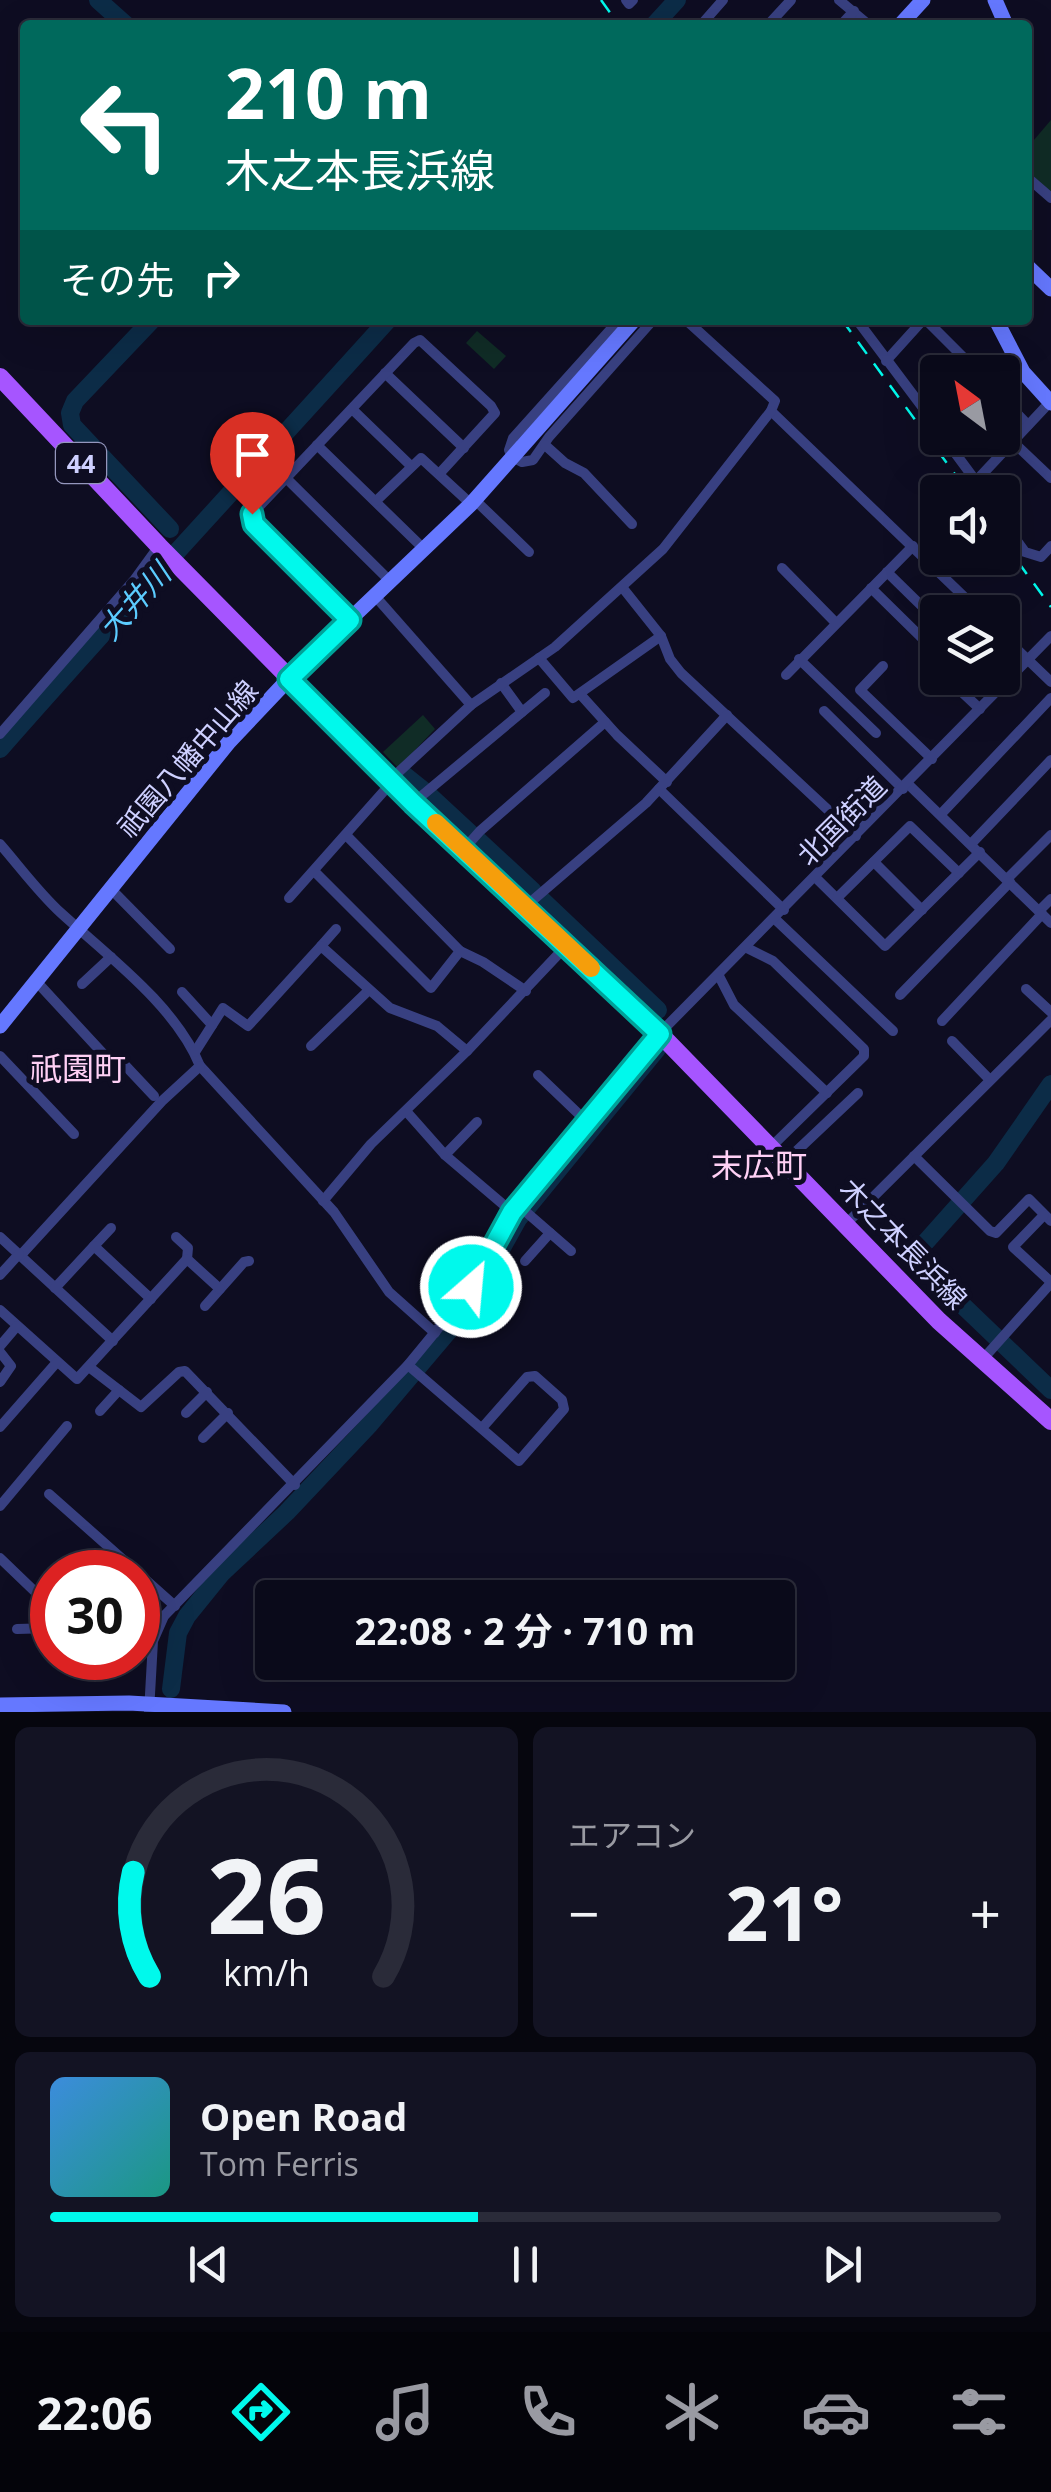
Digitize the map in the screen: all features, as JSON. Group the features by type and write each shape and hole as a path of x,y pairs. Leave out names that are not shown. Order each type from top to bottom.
{"main road":[{"path":"903,20 923,0"},
{"path":"1032,270 1051,288"},
{"name":"祇園八幡中山線","path":"0,1026 228,742 473,502 630,325"},
{"path":"999,325 1023,372 1050,403"},
{"name":"木之本長浜線","path":"0,377 391,782 660,1034 939,1321 987,1355 1051,1421"},
{"path":"0,1706 284,1712"}],"street":[{"path":"705,20 723,0"},
{"path":"772,20 790,0"},
{"path":"839,0 863,20"},
{"path":"846,20 854,11"},
{"path":"1032,181 1051,198"},
{"path":"615,325 513,438 509,450 512,458 522,462 533,460 649,325"},
{"path":"289,898 391,782 471,705 538,658 663,549 771,411 775,401 691,325"},
{"path":"861,325 920,404"},
{"path":"886,360 919,325"},
{"path":"929,325 960,355"},
{"path":"350,620 252,520 252,514 414,343 425,342 494,410 494,417 440,473"},
{"path":"386,373 464,448"},
{"path":"1020,435 1050,403"},
{"path":"352,409 410,465"},
{"path":"771,411 963,595"},
{"path":"1020,417 1028,426"},
{"path":"318,445 425,550"},
{"path":"546,445 584,474 632,524"},
{"path":"1020,449 1051,478"},
{"path":"957,455 972,475"},
{"path":"981,475 1000,455"},
{"path":"376,501 410,465 423,458 529,552"},
{"path":"286,478 390,581"},
{"path":"1020,545 1025,552 1040,557 1051,546"},
{"path":"786,674 913,546"},
{"path":"0,734 160,547"},
{"path":"782,568 836,622"},
{"path":"887,572 920,604"},
{"path":"622,587 661,636 680,673 856,836"},
{"path":"871,588 920,636"},
{"path":"375,596 471,705"},
{"path":"538,658 573,698 661,636"},
{"name":"北国街道","path":"1020,666 1051,636"},
{"path":"1020,652 1051,682"},
{"path":"800,658 876,733"},
{"path":"883,666 860,690 932,759"},
{"path":"501,683 522,712"},
{"path":"413,803 545,692"},
{"path":"580,694 892,1032"},
{"path":"965,695 980,709"},
{"name":"北国街道","path":"164,1616 413,1369 471,1287 519,1209 586,1121 660,1034 906,787 989,695"},
{"path":"940,814 1051,698"},
{"path":"824,711 940,814 1044,916"},
{"path":"526,906 663,785 726,715"},
{"path":"464,849 605,722"},
{"path":"816,878 885,946 959,873 1051,760"},
{"path":"837,898 910,826 959,873"},
{"path":"900,996 1051,834"},
{"path":"346,835 460,952 483,962 526,991"},
{"path":"0,844 62,914 79,926 167,1014 195,1052 200,1066 323,1200 389,1292 435,1333"},
{"path":"874,862 922,910"},
{"path":"314,871 431,988 460,952"},
{"path":"110,888 170,949"},
{"path":"942,1021 1044,916 1051,899"},
{"path":"195,1052 224,1008 248,1026 336,928"},
{"path":"323,1200 371,1144 526,991 567,945"},
{"path":"321,946 390,1008 438,1026 466,1051"},
{"path":"747,948 773,962 864,1049 864,1056 771,1146"},
{"path":"82,984 111,957"},
{"path":"718,976 734,1005 828,1093"},
{"path":"36,981 108,1060 122,1062 154,1096"},
{"path":"847,1223 1051,1016 1026,989"},
{"path":"311,1046 369,990"},
{"path":"182,992 212,1025"},
{"path":"952,1041 990,1080"},
{"path":"0,1056 74,1134"},
{"path":"0,1275 162,1101 200,1066"},
{"path":"538,1075 586,1121"},
{"path":"786,1162 858,1093"},
{"path":"406,1112 445,1155 572,1252"},
{"path":"445,1155 477,1122"},
{"path":"914,1156 996,1233 1029,1199 1048,1218 1013,1247 1051,1282 987,1355"},
{"path":"55,1288 111,1228"},
{"path":"526,1262 550,1233"},
{"path":"0,1310 78,1379 187,1260 188,1248 176,1237"},
{"path":"0,1238 113,1341"},
{"path":"94,1246 151,1299"},
{"path":"187,1260 220,1289"},
{"path":"205,1306 249,1261"},
{"path":"0,1382 11,1366 0,1349 17,1326"},
{"path":"0,1427 57,1362"},
{"path":"88,1367 136,1405 144,1406 183,1371 294,1485"},
{"path":"413,1369 519,1461 564,1409 562,1400 534,1376 527,1377 482,1428"},
{"path":"100,1412 118,1390"},
{"path":"186,1413 207,1392"},
{"path":"203,1438 228,1413"},
{"path":"0,1506 67,1426"},
{"path":"48,1494 111,1550"},
{"path":"0,1558 30,1587"},
{"path":"160,1593 175,1606"},
{"path":"149,1708 154,1641 164,1616 160,1616"},
{"path":"17,1629 30,1629"}],"green space":[{"path":"1051,120 1051,196 1032,179 1032,142"},
{"path":"477,331 506,356 494,369 466,343"},
{"path":"423,715 435,729 398,768 383,752"}],"waterway":[{"path":"98,0 120,20"},
{"name":"大井川","path":"659,20 677,0"},
{"path":"147,325 75,401 70,413 72,425 170,529"},
{"name":"大井川","path":"0,749 383,325"},
{"path":"403,774 423,790"},
{"path":"429,795 470,833"},
{"path":"478,840 533,891"},
{"path":"541,899 658,1010"},
{"path":"171,1689 178,1633 187,1616 221,1574 287,1512 370,1424 469,1307 518,1219 657,1049"},
{"path":"1051,1084 996,1163 920,1252 954,1297 1051,1390"}],"railway":[{"path":"601,0 615,20"},
{"path":"846,325 956,475"},
{"path":"1020,565 1051,607"}],"slow traffic":[{"path":"436,823 591,968"}],"district":[{"name":"祇園町","path":"78,1067"},
{"name":"末広町","path":"759,1164"}],"route":[{"path":"252,514 254,524 350,620 289,679 413,803 660,1034 512,1212 471,1287"}]}
